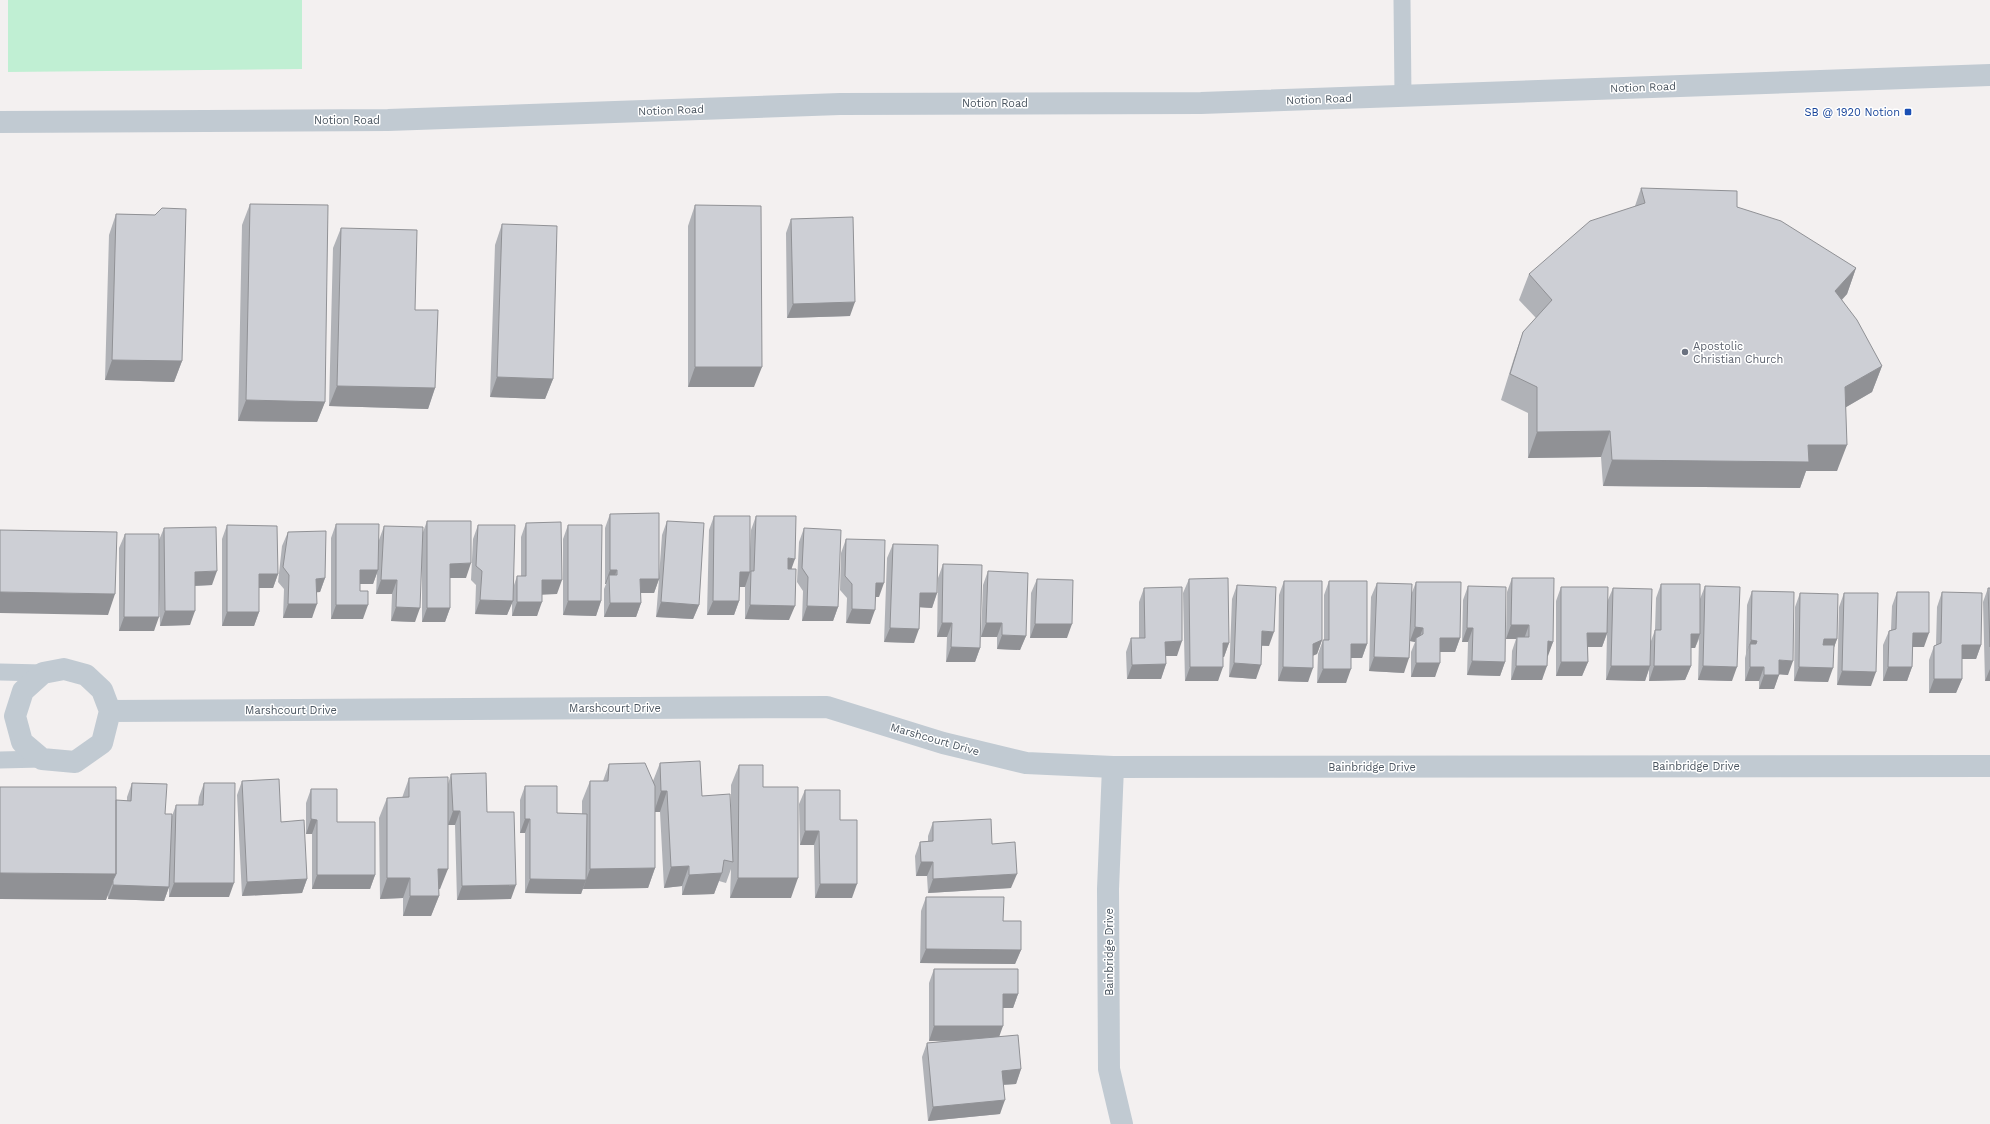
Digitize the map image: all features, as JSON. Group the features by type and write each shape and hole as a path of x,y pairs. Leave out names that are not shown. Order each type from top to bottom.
{"street":[{"name":"Notion Road","path":"0,122 388,120 840,104 1201,103 1990,76"},
{"path":"64,669 86,675 102,690 110,711 102,743 75,762 42,759 22,742 15,716 23,691 42,673 64,669"},
{"name":"Marshcourt Drive","path":"110,711 827,707 943,743 1026,763 1113,767"},
{"name":"Bainbridge Drive","path":"1122,1124 1109,1069 1108,889 1113,767 1990,766"}],"lane":[{"path":"1402,0 1403,96"},
{"path":"0,672 42,673"},
{"path":"0,760 42,759"}],"green space":[{"path":"8,0 302,0 302,69 8,72"}],"building":[{"name":"Apostolic Christian Church","path":"1641,188 1737,191 1737,207 1781,221 1856,268 1835,291 1857,320 1882,366 1845,387 1847,445 1808,445 1809,462 1612,460 1610,431 1537,432 1537,387 1510,374 1523,332 1552,300 1529,274 1590,221 1645,203"},
{"path":"250,204 328,205 325,402 246,400"},
{"path":"695,205 761,206 762,367 695,367"},
{"path":"162,208 186,209 182,361 112,360 116,214 155,215"},
{"path":"853,217 855,302 793,304 791,219"},
{"path":"502,224 557,226 553,379 497,377"},
{"path":"341,228 417,230 415,310 438,310 435,388 337,386"},
{"path":"659,513 659,579 640,579 641,603 610,603 609,575 617,575 617,570 610,570 610,514"},
{"path":"714,516 750,516 750,572 740,572 739,601 713,601"},
{"path":"756,516 796,516 795,559 788,558 788,569 796,569 795,606 750,605 751,571 754,571"},
{"path":"427,521 471,521 471,563 450,564 450,608 427,608"},
{"path":"667,521 704,523 699,605 661,602"},
{"path":"561,522 562,580 542,580 542,602 517,602 517,576 526,576 526,523"},
{"path":"336,524 379,524 378,570 360,570 360,591 368,591 368,605 336,605"},
{"path":"227,525 277,526 278,574 259,574 259,612 227,612"},
{"path":"478,525 515,525 513,601 480,600 482,571 476,566"},
{"path":"568,525 602,525 601,601 568,601"},
{"path":"384,526 423,527 420,608 396,607 397,580 381,580"},
{"path":"216,527 217,571 195,572 195,611 165,611 164,528"},
{"path":"804,528 841,530 838,607 807,606 808,577 802,568"},
{"path":"0,530 117,532 115,594 0,592"},
{"path":"326,531 325,578 316,579 317,604 288,604 289,575 283,567 288,532"},
{"path":"125,534 159,534 159,617 124,617"},
{"path":"846,539 885,540 884,583 876,583 875,610 852,609 852,584 845,576"},
{"path":"893,544 938,545 937,593 920,593 919,629 890,628"},
{"path":"943,564 982,565 980,648 951,647 952,623 942,623"},
{"path":"988,571 1028,573 1026,636 1002,635 1002,623 986,623"},
{"path":"1228,578 1229,643 1223,643 1223,667 1190,667 1189,579"},
{"path":"1512,578 1554,578 1553,642 1548,641 1547,666 1516,666 1517,637 1529,637 1529,625 1511,625"},
{"path":"1037,579 1073,580 1072,624 1035,624"},
{"path":"1284,581 1322,581 1322,640 1313,644 1313,668 1283,667"},
{"path":"1329,581 1367,581 1367,644 1351,644 1351,669 1323,669 1323,640 1329,640"},
{"path":"1416,582 1461,582 1460,638 1440,638 1440,663 1416,663 1416,638 1423,634 1423,628 1415,627"},
{"path":"1377,583 1412,584 1409,658 1374,657"},
{"path":"1661,584 1700,584 1700,634 1691,634 1691,666 1654,666 1655,630 1661,630"},
{"path":"1237,585 1276,587 1274,632 1262,631 1261,665 1234,663"},
{"path":"1468,586 1506,587 1505,662 1472,661 1473,628 1467,628"},
{"path":"1705,586 1740,587 1737,667 1703,666"},
{"path":"1182,587 1182,641 1165,642 1166,664 1132,665 1131,638 1145,638 1144,588"},
{"path":"1561,587 1608,587 1607,633 1587,633 1588,662 1561,662"},
{"path":"1613,588 1652,589 1650,666 1611,666"},
{"path":"1988,588 1990,588 1990,647"},
{"path":"1752,591 1794,592 1793,661 1779,660 1779,675 1764,675 1764,667 1750,667 1750,644 1756,644 1757,641 1751,640"},
{"path":"1897,592 1929,592 1929,633 1913,633 1912,667 1888,667 1889,631 1896,629"},
{"path":"1942,592 1982,593 1981,645 1962,645 1962,679 1934,679 1934,646 1941,643"},
{"path":"1800,593 1838,594 1837,639 1824,639 1823,645 1834,645 1833,668 1799,667"},
{"path":"1844,593 1878,593 1876,672 1842,671"},
{"path":"700,761 702,796 730,794 733,862 724,860 722,873 689,875 689,866 671,867 667,791 661,791 660,763"},
{"path":"645,763 655,786 655,868 590,869 590,781 608,781 609,764"},
{"path":"739,765 763,765 763,787 798,787 798,878 738,878"},
{"path":"486,773 487,812 514,812 516,885 462,886 460,811 453,811 451,774"},
{"path":"448,777 448,869 438,869 439,896 410,896 410,878 387,878 387,798 409,797 409,778"},
{"path":"279,779 281,822 304,820 307,879 247,882 242,781"},
{"path":"132,783 167,784 165,814 172,814 169,887 113,885 113,880 116,874 116,800 131,801"},
{"path":"204,783 235,783 234,883 174,883 176,805 203,805"},
{"path":"525,786 557,786 557,813 587,814 586,880 530,879 530,819 525,819"},
{"path":"0,787 116,787 116,874 0,873"},
{"path":"311,789 337,789 337,822 375,822 375,875 317,875 317,820 311,819"},
{"path":"805,790 840,790 840,820 857,820 857,884 820,884 819,831 805,831"},
{"path":"991,819 992,844 1015,842 1017,874 933,879 933,862 921,862 920,842 933,841 933,822"},
{"path":"926,897 1004,897 1003,921 1021,921 1021,950 926,949"},
{"path":"934,969 1018,969 1018,994 1003,994 1003,1026 934,1026"},
{"path":"1018,1035 1021,1069 1002,1071 1005,1100 933,1107 927,1043"}],"place":[{"name":"SB @ 1920 Notion","path":"1908,112"},
{"name":"Apostolic Christian Church","path":"1685,352"}]}
